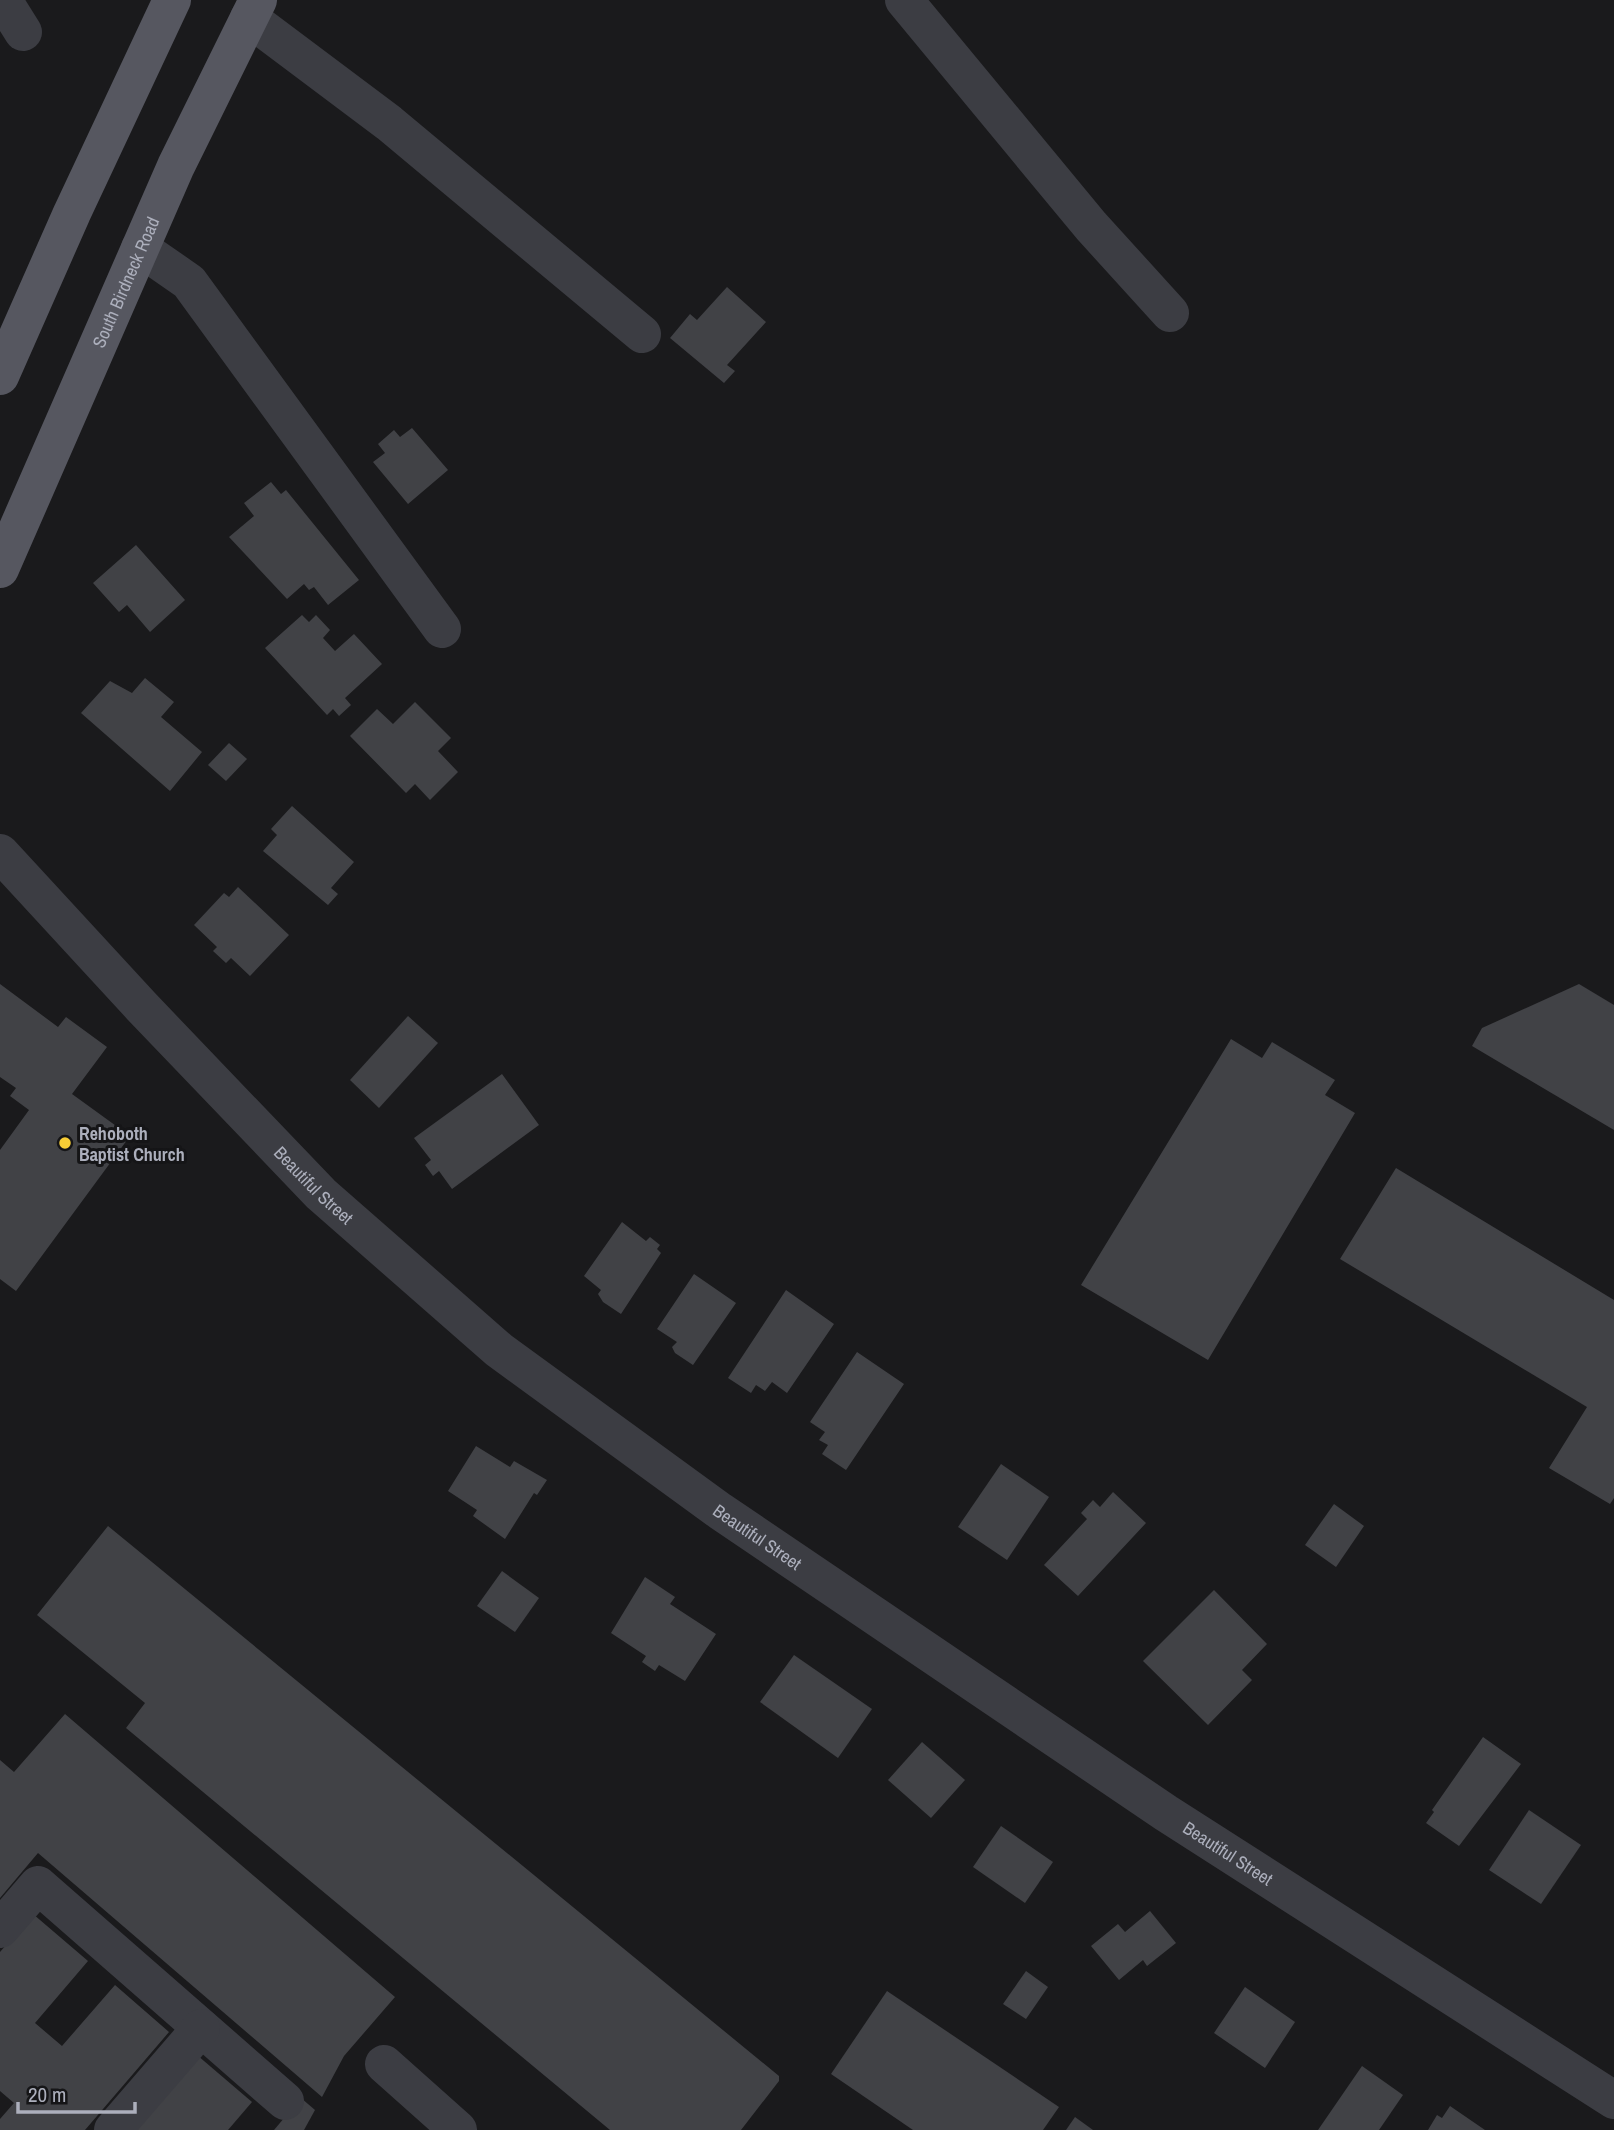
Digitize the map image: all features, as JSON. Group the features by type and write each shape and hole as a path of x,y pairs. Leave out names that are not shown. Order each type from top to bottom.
{"main road":[{"path":"0,376 61,237 172,0"},
{"name":"South Birdneck Road","path":"0,569 176,166 254,9"}],"street":[{"path":"3,0 23,32"},
{"path":"904,0 1091,226 1170,313"},
{"path":"254,9 642,334"},
{"path":"140,248 189,282 442,629"},
{"name":"Beautiful Street","path":"0,853 141,1006 321,1194 499,1350 720,1511 1154,1805 1614,2100"},
{"path":"0,1929 38,1885 285,2101"},
{"path":"113,2130 201,2028"},
{"path":"384,2064 458,2130"}],"building":[{"path":"727,287 766,322 727,365 735,371 724,383 670,338 690,314 697,320"},
{"path":"412,428 448,470 408,504 373,462 385,453 378,444 394,430 400,437"},
{"path":"271,482 281,494 286,490 359,580 328,605 314,587 309,590 304,584 287,599 229,537 254,516 244,503"},
{"path":"136,545 185,600 150,632 127,605 119,612 93,583"},
{"path":"302,615 309,622 316,615 330,630 323,638 335,651 354,634 382,664 345,698 351,705 339,716 333,709 327,715 265,648"},
{"path":"145,678 174,702 161,717 202,752 170,791 81,713 110,681 132,693"},
{"path":"415,702 451,738 438,751 458,772 430,800 415,784 406,793 350,736 377,709 393,724"},
{"path":"229,743 247,759 226,781 208,765"},
{"path":"292,806 354,862 331,888 338,894 328,905 263,851 277,835 271,829"},
{"path":"238,887 289,935 250,976 231,958 226,963 213,951 217,947 194,925 224,893 229,897"},
{"name":"Rehoboth Baptist Church","path":"0,984 58,1027 66,1017 107,1047 72,1094 130,1136 16,1291 0,1279 0,1150 29,1110 10,1096 16,1088 0,1077"},
{"path":"1579,984 1614,1005 1614,1130 1472,1046 1482,1028"},
{"path":"408,1016 438,1043 379,1108 350,1080"},
{"path":"1231,1039 1262,1058 1272,1042 1335,1080 1325,1095 1355,1113 1208,1360 1081,1285"},
{"path":"502,1074 539,1125 452,1189 439,1171 433,1176 425,1165 431,1160 414,1138"},
{"path":"1396,1168 1614,1300 1614,1498 1610,1504 1549,1468 1587,1407 1340,1259"},
{"path":"622,1222 646,1241 650,1237 660,1245 657,1249 661,1253 621,1314 603,1302 598,1294 601,1290 584,1276"},
{"path":"694,1274 736,1303 693,1365 675,1353 672,1347 677,1342 657,1329"},
{"path":"786,1290 834,1324 787,1393 772,1382 765,1391 756,1385 751,1393 728,1378"},
{"path":"857,1352 904,1384 846,1470 822,1454 828,1445 819,1440 825,1432 810,1422"},
{"path":"476,1446 510,1467 514,1461 547,1480 537,1495 534,1493 505,1539 473,1516 477,1510 448,1491"},
{"path":"1001,1464 1049,1497 1007,1560 958,1527"},
{"path":"1113,1492 1146,1523 1078,1596 1044,1565 1087,1519 1081,1513 1093,1500 1100,1507"},
{"path":"1334,1504 1364,1526 1336,1567 1305,1545"},
{"path":"108,1526 779,2076 779,2081 741,2130 610,2130 126,1728 145,1703 37,1615"},
{"path":"502,1571 539,1598 515,1632 477,1606"},
{"path":"645,1577 675,1597 670,1604 716,1634 685,1681 659,1665 655,1671 642,1662 646,1656 611,1633"},
{"path":"1214,1590 1267,1644 1242,1670 1252,1680 1208,1725 1143,1661"},
{"path":"794,1655 872,1709 838,1758 760,1702"},
{"path":"65,1714 395,1997 344,2056 322,2097 38,1853 0,1898 0,1760 14,1772"},
{"path":"1483,1737 1521,1764 1459,1846 1426,1823 1434,1812 1432,1810"},
{"path":"922,1742 965,1780 931,1818 888,1780"},
{"path":"1529,1810 1581,1845 1541,1904 1489,1870"},
{"path":"1001,1826 1053,1862 1025,1903 973,1867"},
{"path":"1150,1911 1176,1943 1147,1966 1143,1960 1119,1980 1091,1946 1118,1924 1125,1932"},
{"path":"33,1914 88,1961 35,2023 62,2046 115,1985 169,2032 85,2130 0,2130 0,2119 14,2103 0,2091 0,1952"},
{"path":"1026,1971 1048,1987 1026,2019 1003,2004"},
{"path":"1245,1987 1295,2022 1265,2068 1214,2033"},
{"path":"887,1991 1059,2107 1043,2130 913,2130 831,2074"},
{"path":"197,2055 252,2102 228,2130 133,2130"},
{"path":"1362,2066 1403,2095 1379,2130 1318,2130"},
{"path":"301,2098 315,2110 304,2130 274,2130"},
{"path":"1450,2106 1485,2130 1428,2130 1437,2115 1442,2118"},
{"path":"1075,2117 1093,2130 1066,2130"}],"place":[{"name":"Rehoboth Baptist Church","path":"65,1143"}]}
